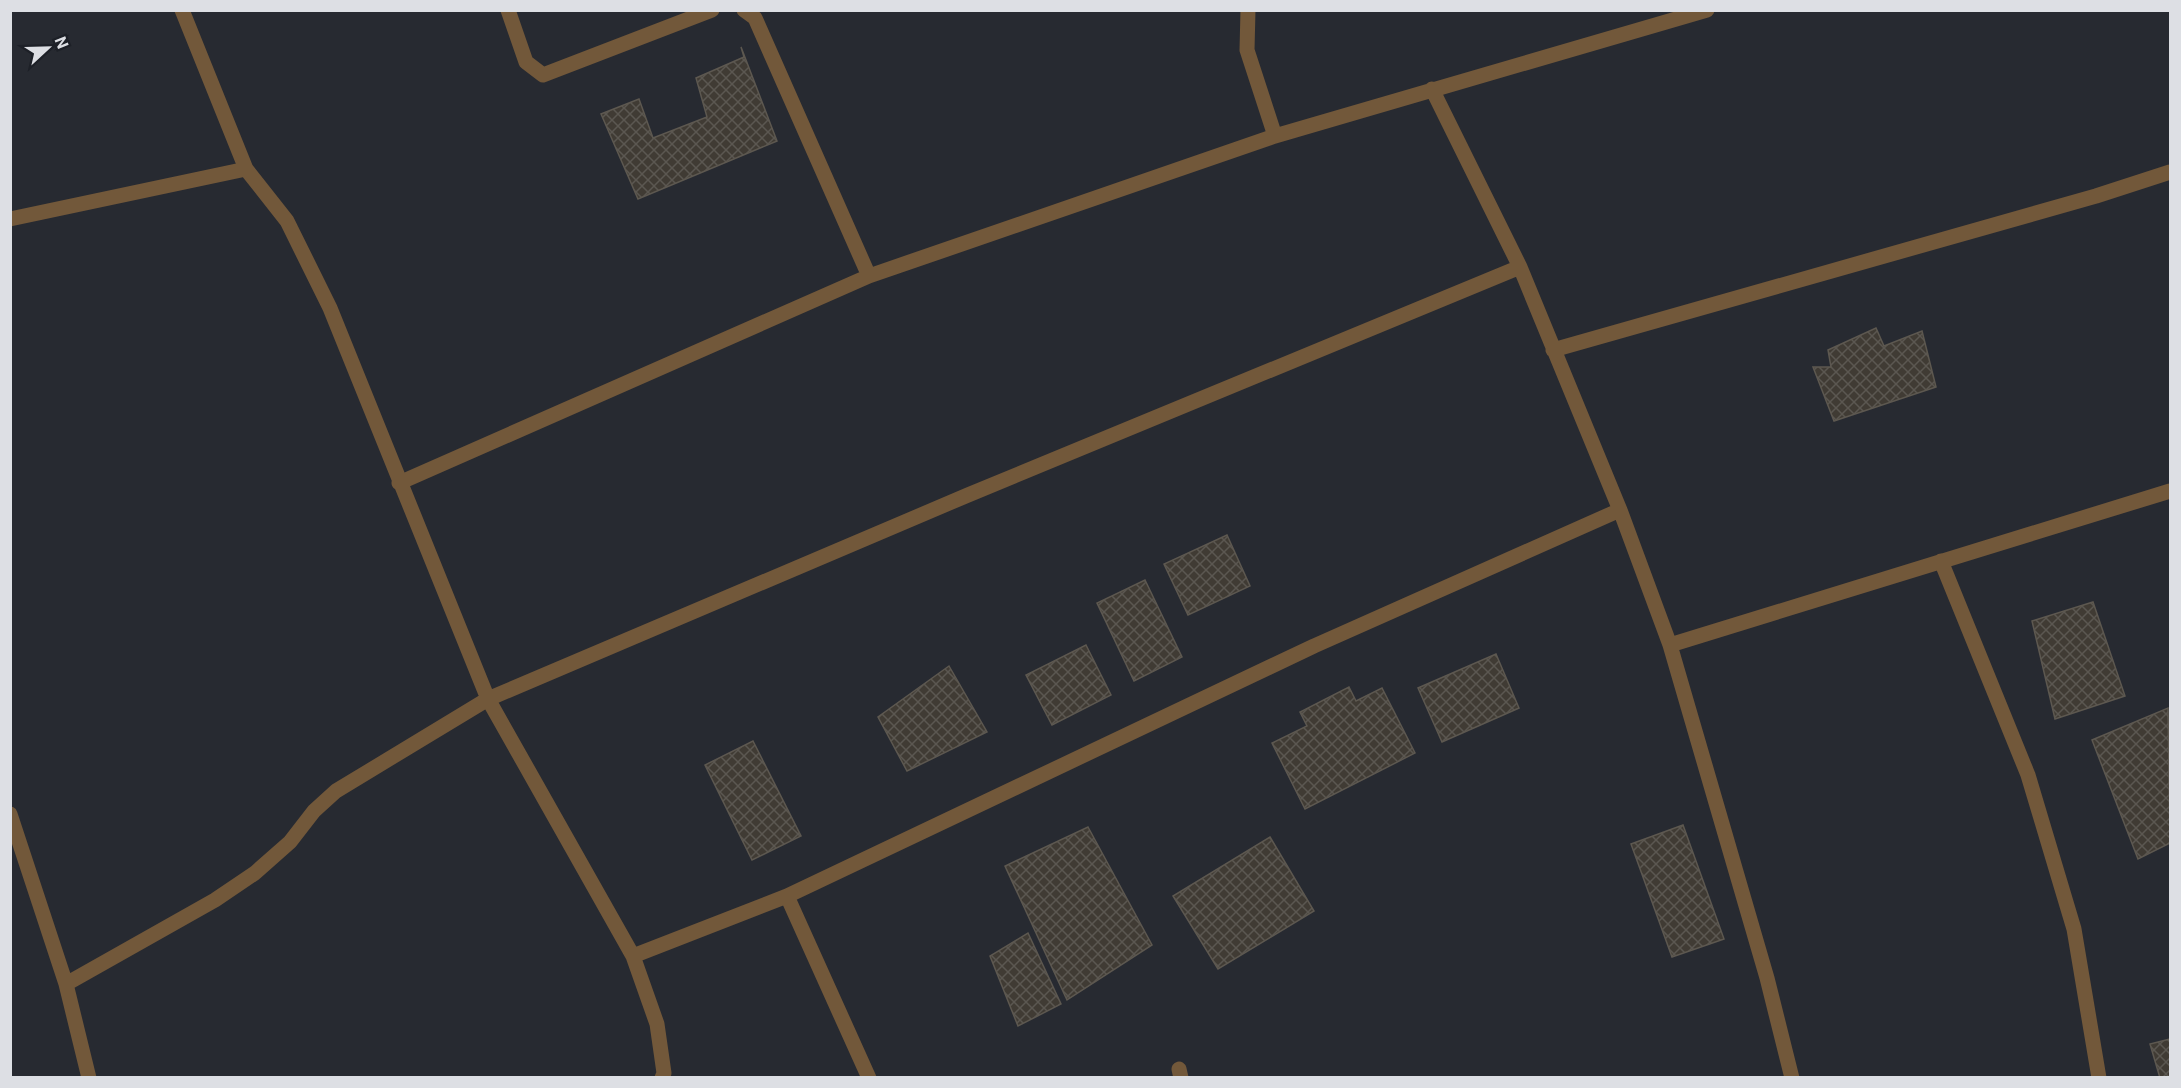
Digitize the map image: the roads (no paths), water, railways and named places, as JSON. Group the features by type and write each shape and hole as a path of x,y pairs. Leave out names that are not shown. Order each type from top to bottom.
{"street":[{"path":"182,10 246,169 287,221 326,299 488,699 633,956 657,1024 664,1072 662,1077"},
{"path":"508,10 526,62 543,75 712,10"},
{"path":"744,10 754,18 869,276"},
{"path":"1248,10 1247,50 1275,136"},
{"path":"399,483 869,276 1275,136 1707,10"},
{"path":"1432,89 1520,267 1620,510 1670,645 1767,978 1792,1077"},
{"path":"10,219 246,169"},
{"path":"1553,350 2096,196 2170,172"},
{"path":"66,984 215,900 255,873 290,842 314,811 336,790 488,699 968,495 1520,267"},
{"path":"1670,645 2170,491"},
{"path":"633,956 787,896 1314,646 1620,510"},
{"path":"1941,561 2028,775 2074,929 2099,1077"},
{"path":"10,814 66,984 89,1077"},
{"path":"787,896 869,1077"}]}
